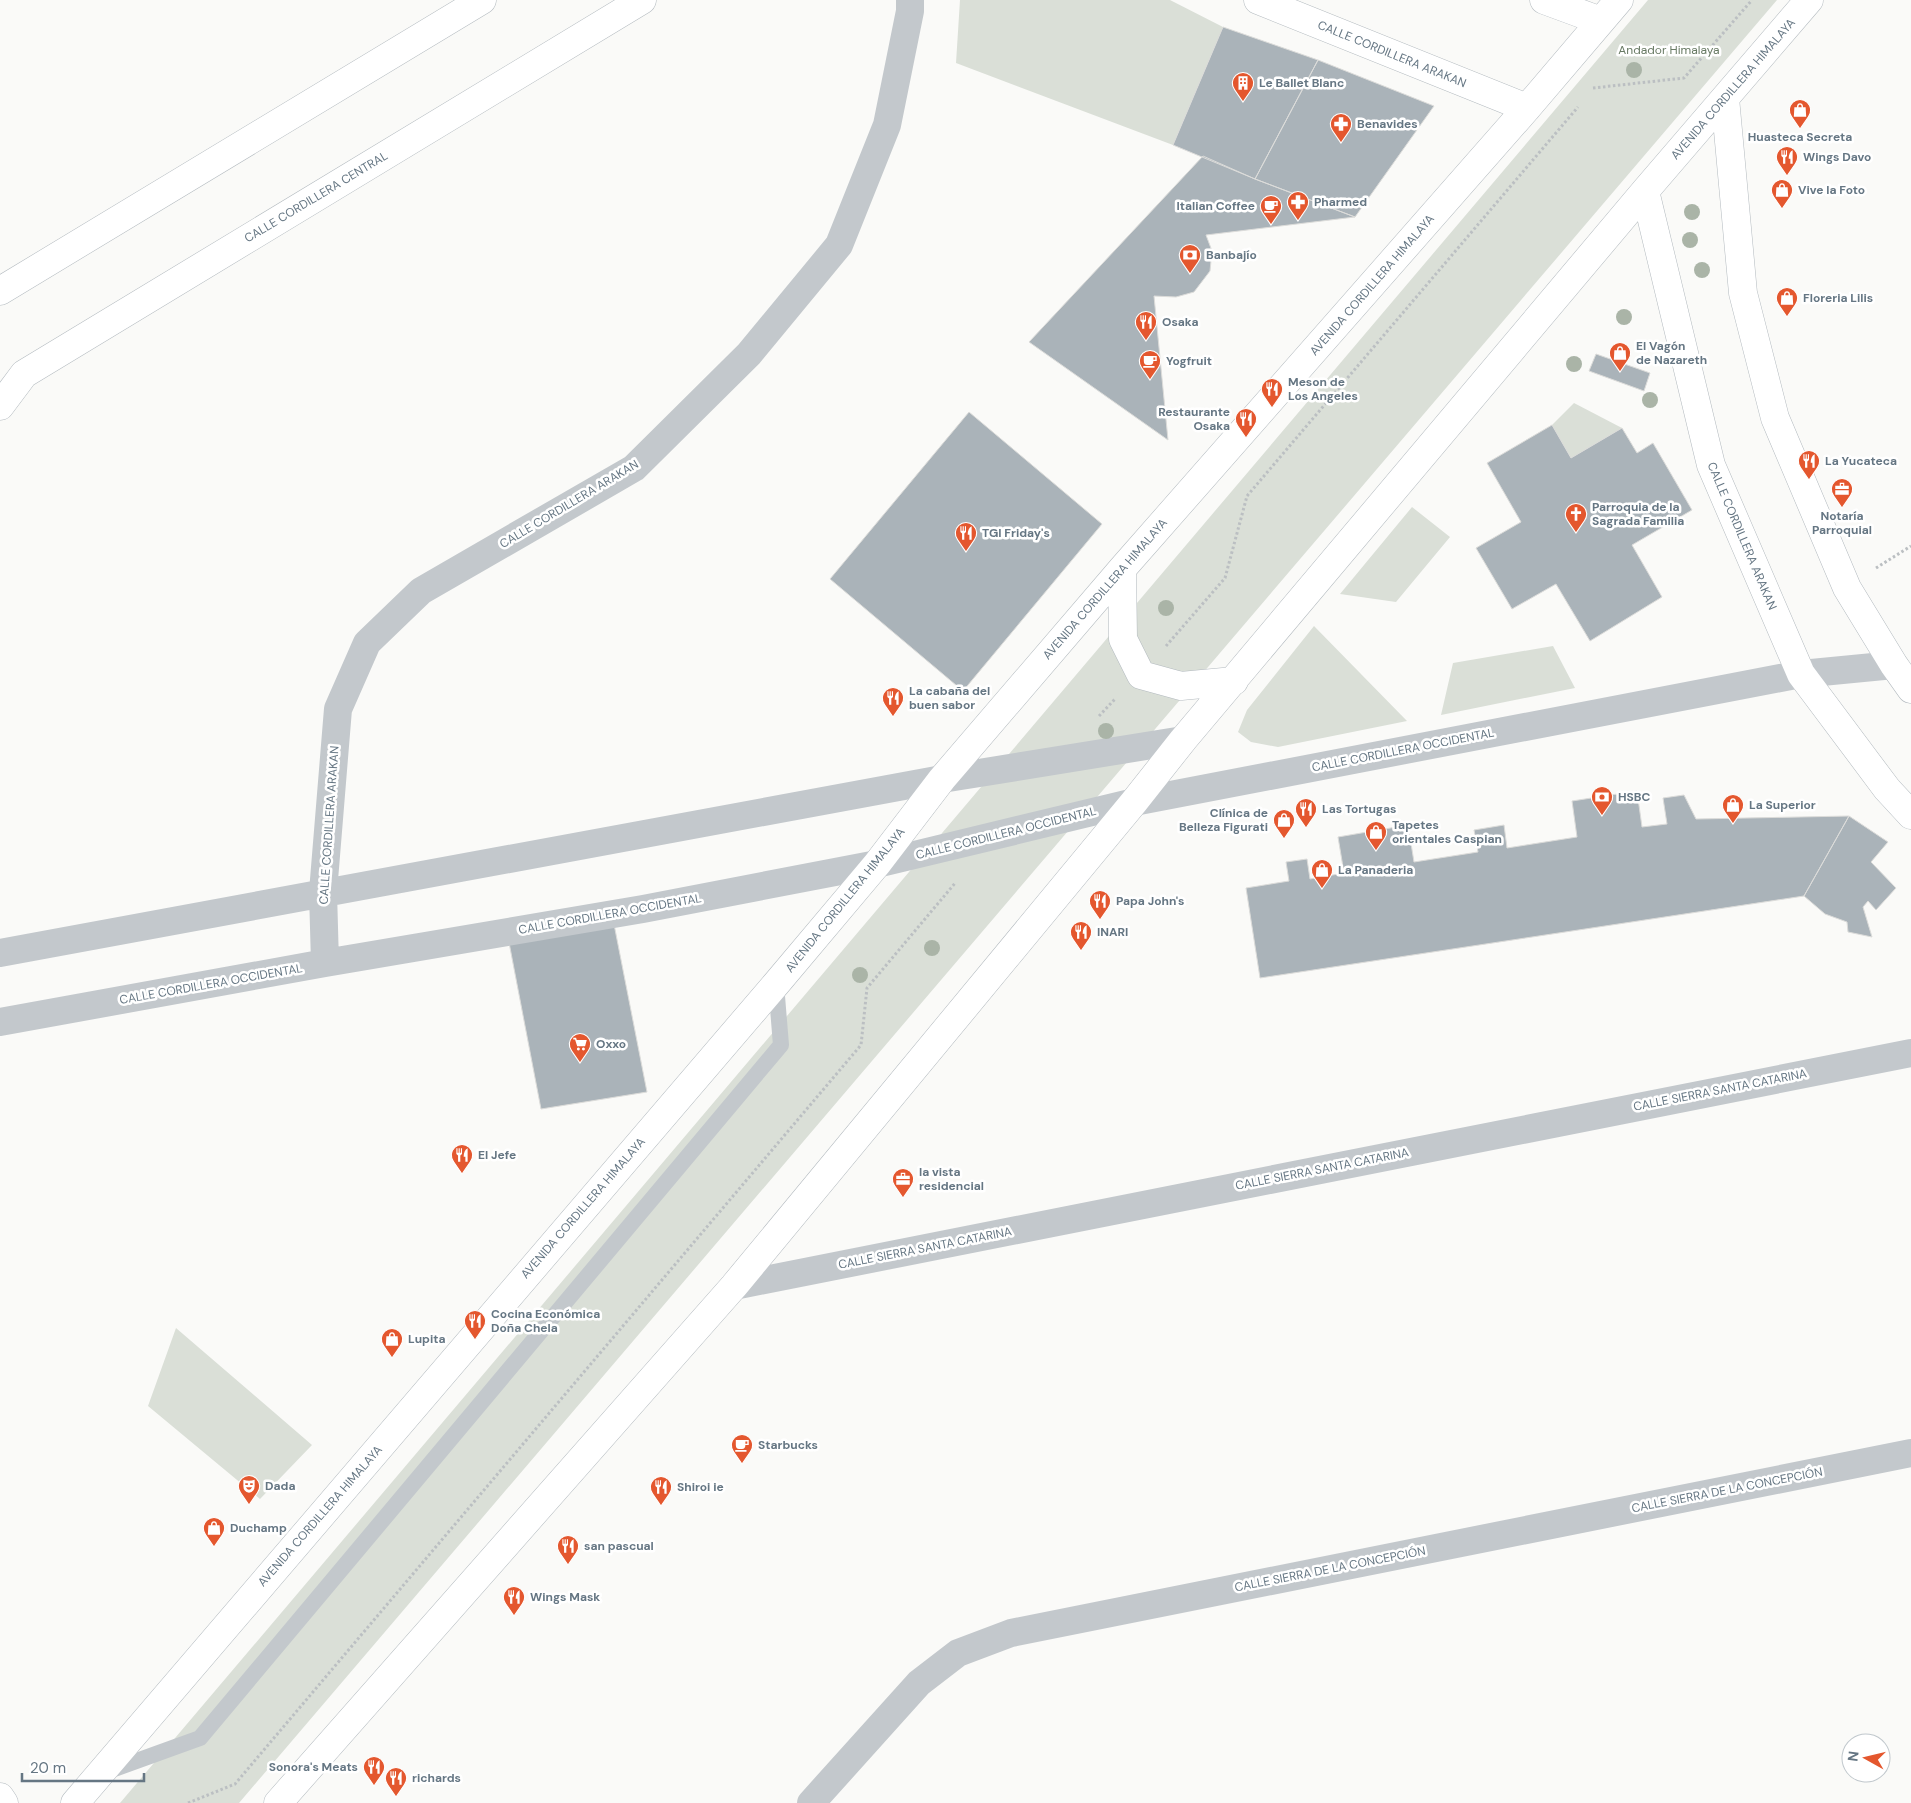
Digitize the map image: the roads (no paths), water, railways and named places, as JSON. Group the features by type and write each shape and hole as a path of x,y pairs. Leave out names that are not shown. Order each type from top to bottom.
{"main road":[{"path":"0,291 482,0"},
{"name":"CALLE CORDILLERA CENTRAL","path":"0,406 24,374 642,0"},
{"name":"CALLE CORDILLERA ARAKAN","path":"1258,0 1527,108"},
{"path":"1544,0 1601,21"},
{"name":"AVENIDA CORDILLERA HIMALAYA","path":"75,1803 776,984 877,864 942,779 1122,569 1527,108 1619,0"},
{"name":"AVENIDA CORDILLERA HIMALAYA","path":"278,1803 734,1286 1134,802 1183,740 1646,191 1810,0"},
{"path":"1726,98 1743,293 1775,418 1847,588 1894,665 1911,689"},
{"name":"CALLE CORDILLERA ARAKAN","path":"1646,191 1711,465 1801,674 1888,789 1911,815"},
{"path":"1122,569 1123,639 1141,674 1180,686 1234,681"},
{"path":"0,1797 4,1803"}],"street":[{"name":"CALLE CORDILLERA ARAKAN","path":"325,963 323,892 338,709 367,643 421,591 634,468 749,354 838,245 888,126 910,12 910,0"},
{"name":"CALLE CORDILLERA OCCIDENTAL","path":"0,1022 325,963 643,909 877,864 1134,802 1801,674 1894,665"},
{"path":"0,952 942,779 1183,740"},
{"name":"CALLE SIERRA SANTA CATARINA","path":"734,1286 1911,1053"},
{"name":"CALLE SIERRA DE LA CONCEPCIÓN","path":"811,1803 919,1683 958,1653 1011,1633 1911,1453"}],"lane":[{"path":"99,1775 200,1738 781,1045 776,984"}],"place":[{"name":"Le Ballet Blanc","path":"1243,102"},
{"name":"Huasteca Secreta","path":"1800,129"},
{"name":"Benavides","path":"1341,143"},
{"name":"Wings Davo","path":"1787,176"},
{"name":"Vive la Foto","path":"1782,209"},
{"name":"Pharmed","path":"1298,221"},
{"name":"Italian Coffee","path":"1271,225"},
{"name":"Banbajío","path":"1190,274"},
{"name":"Floreria Lilis","path":"1787,317"},
{"name":"Osaka","path":"1146,341"},
{"name":"El Vagón de Nazareth","path":"1620,372"},
{"name":"Yogfruit","path":"1150,380"},
{"name":"Meson de Los Angeles","path":"1272,408"},
{"name":"Restaurante Osaka","path":"1246,438"},
{"name":"La Yucateca","path":"1809,480"},
{"name":"Notaría Parroquial","path":"1842,508"},
{"name":"Parroquia de la Sagrada Familia","path":"1576,533"},
{"name":"TGI Friday's","path":"966,552"},
{"name":"La cabaña del buen sabor","path":"893,717"},
{"name":"HSBC","path":"1602,816"},
{"name":"La Superior","path":"1733,824"},
{"name":"Las Tortugas","path":"1306,828"},
{"name":"Clínica de Belleza Figurati","path":"1284,839"},
{"name":"Tapetes orientales Caspian","path":"1376,851"},
{"name":"La Panaderia","path":"1322,889"},
{"name":"Papa John's","path":"1100,920"},
{"name":"INARI","path":"1081,951"},
{"name":"Oxxo","path":"580,1063"},
{"name":"El Jefe","path":"462,1174"},
{"name":"la vista residencial","path":"903,1198"},
{"name":"Cocina Económica Doña Chela","path":"475,1340"},
{"name":"Lupita","path":"392,1358"},
{"name":"Starbucks","path":"742,1464"},
{"name":"Dada","path":"249,1505"},
{"name":"Shiroi ie","path":"661,1506"},
{"name":"Duchamp","path":"214,1547"},
{"name":"san pascual","path":"568,1565"},
{"name":"Wings Mask","path":"514,1616"},
{"name":"Sonora's Meats","path":"374,1786"},
{"name":"richards","path":"396,1797"}],"park label":[{"name":"Andador Himalaya","path":"1669,50"}]}
